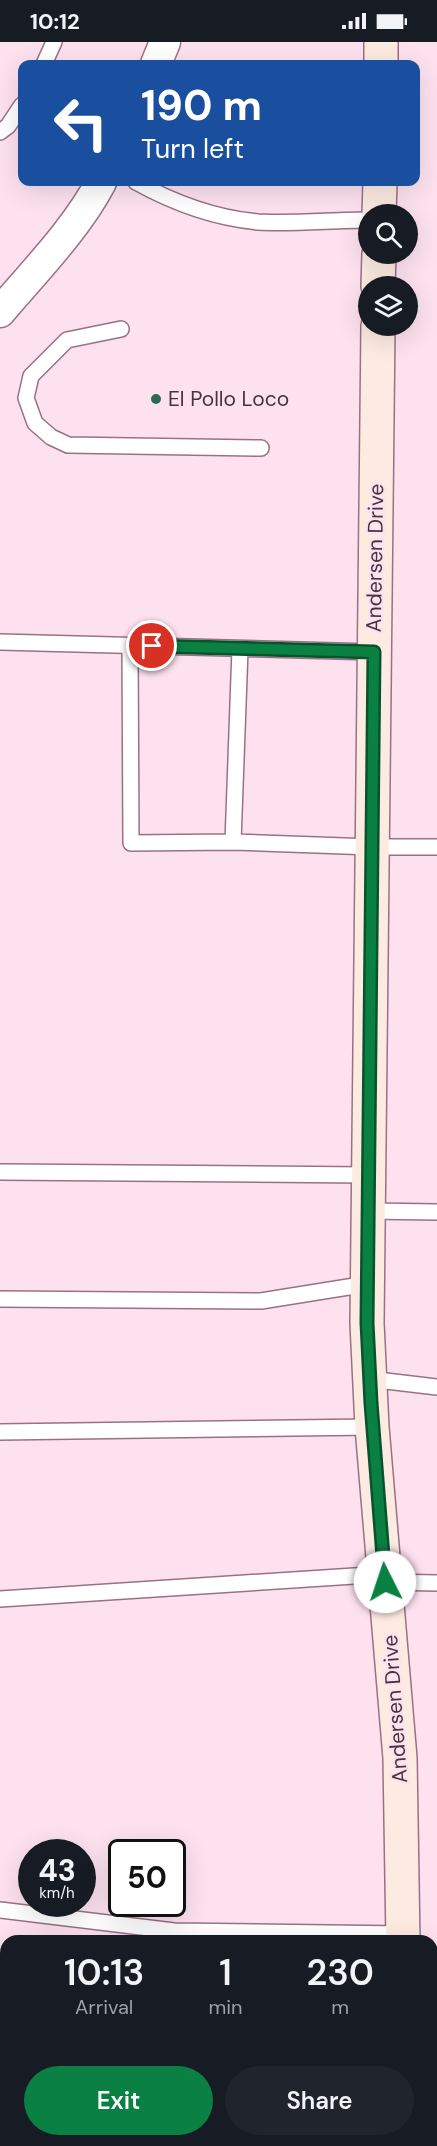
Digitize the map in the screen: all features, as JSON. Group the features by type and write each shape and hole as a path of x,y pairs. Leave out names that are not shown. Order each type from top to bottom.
{"main road":[{"path":"381,42 381,60"},
{"path":"379,204 380,186"},
{"name":"Andersen Drive","path":"378,336 367,1284 372,1427 400,1758 403,1935"}],"street":[{"path":"158,60 165,42"},
{"path":"0,312 57,244 94,196 99,186"}],"lane":[{"path":"46,60 54,42"},
{"path":"0,132 8,126 18,111"},
{"path":"143,186 160,195 215,214 258,222 358,220"},
{"path":"121,329 67,340 30,376 26,398 35,423 51,437 68,445 261,448"},
{"path":"0,642 374,652"},
{"path":"130,646 131,843 233,842 437,848"},
{"path":"233,842 240,648"},
{"path":"0,1172 368,1175"},
{"path":"368,1211 437,1212"},
{"path":"0,1299 261,1301 367,1284"},
{"path":"369,1379 437,1387"},
{"path":"0,1432 372,1427"},
{"path":"0,1599 385,1578 437,1583"},
{"path":"0,1910 174,1931 327,1935"}],"place":[{"name":"El Pollo Loco","path":"156,399"}],"route":[{"path":"152,646 374,652 367,1323 369,1379 385,1582"}]}
